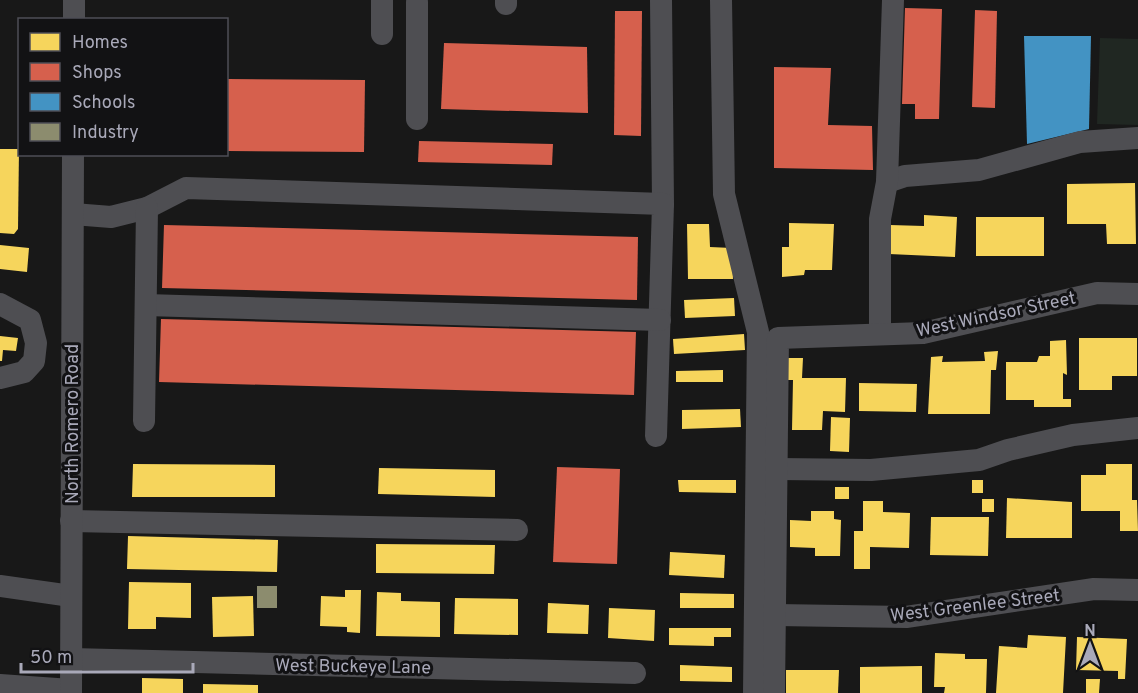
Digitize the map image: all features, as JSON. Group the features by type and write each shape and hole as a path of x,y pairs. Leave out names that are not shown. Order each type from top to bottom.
{"street":[{"path":"74,0 74,18"},
{"path":"382,0 382,34"},
{"path":"656,436 663,204 661,0"},
{"path":"721,0 724,194 758,332 754,693"},
{"path":"880,334 880,219 887,182 892,0"},
{"path":"417,2 417,119"},
{"path":"887,182 906,176 979,170 1080,142 1138,138"},
{"name":"North Romero Road","path":"71,691 73,156"},
{"path":"73,214 111,217 147,208 186,188 663,204"},
{"path":"144,420 147,208"},
{"name":"West Windsor Street","path":"778,469 778,338 923,333 1097,293 1138,294"},
{"path":"0,304 30,320 36,343 34,361 24,372 0,378"},
{"path":"146,305 660,320"},
{"path":"36,343 72,342"},
{"path":"774,693 778,469 871,470 979,460 1008,450 1073,435 1138,428"},
{"path":"71,521 517,530"},
{"path":"0,586 71,596"},
{"name":"West Greenlee Street","path":"776,615 906,617 1094,590 1138,590"},
{"name":"West Buckeye Lane","path":"71,659 635,673"},
{"path":"0,685 71,691"}],"shaded area":[{"path":"1100,38 1138,39 1138,125 1097,124"}],"building: Homes":[{"path":"0,149 18,149 18,229 14,234 0,233"},
{"path":"1135,183 1136,244 1107,244 1106,224 1067,224 1067,184"},
{"path":"924,215 957,217 955,257 889,254 890,225 924,226"},
{"path":"976,217 1044,217 1044,256 976,256"},
{"path":"789,223 834,224 832,270 805,270 804,275 782,277 782,247 789,247"},
{"path":"687,224 709,224 710,247 732,248 733,279 688,279"},
{"path":"0,245 29,248 27,272 0,269"},
{"path":"734,298 735,316 685,318 684,300"},
{"path":"744,334 745,350 674,354 673,339"},
{"path":"0,336 18,338 16,351 3,350 2,361 0,361"},
{"path":"1079,338 1137,338 1137,376 1112,376 1112,390 1079,390"},
{"path":"1066,340 1067,375 1063,373 1063,399 1071,399 1071,407 1034,407 1034,400 1006,400 1006,362 1037,362 1039,356 1050,356 1050,341"},
{"path":"998,351 996,370 991,370 990,414 928,414 931,357 943,356 942,362 985,361 984,352"},
{"path":"785,358 803,358 802,378 846,378 845,412 823,411 822,430 792,430 793,380 785,380"},
{"path":"723,370 723,382 676,382 676,371"},
{"path":"859,383 917,384 916,412 859,411"},
{"path":"740,409 741,427 682,429 682,410"},
{"path":"831,417 850,418 849,452 830,451"},
{"path":"133,464 275,465 275,497 132,497"},
{"path":"1106,464 1132,464 1132,500 1137,500 1138,531 1120,531 1120,511 1081,511 1081,475 1106,475"},
{"path":"379,468 495,470 495,497 378,494"},
{"path":"678,480 736,480 736,493 679,492"},
{"path":"972,480 983,480 983,493 972,493"},
{"path":"835,487 849,487 849,499 835,499"},
{"path":"1007,498 1072,502 1072,538 1006,538"},
{"path":"982,499 994,499 994,512 982,512"},
{"path":"863,501 883,501 883,512 910,513 909,548 870,547 870,569 854,569 854,531 863,531"},
{"path":"811,511 834,511 834,519 841,520 840,556 815,556 815,548 790,547 790,520 811,521"},
{"path":"931,517 989,517 988,556 930,555"},
{"path":"128,536 278,540 277,572 127,569"},
{"path":"376,544 495,545 494,574 376,573"},
{"path":"670,552 725,555 724,578 669,575"},
{"path":"129,582 191,583 191,618 156,617 156,629 128,629"},
{"path":"345,590 361,590 360,633 347,632 347,627 320,626 321,596 345,597"},
{"path":"377,592 401,593 401,601 440,602 440,637 376,636"},
{"path":"680,593 734,594 734,608 680,608"},
{"path":"253,596 254,636 213,637 212,597"},
{"path":"455,598 518,599 518,635 454,634"},
{"path":"548,603 589,605 588,634 547,633"},
{"path":"609,608 655,610 654,641 608,638"},
{"path":"669,628 731,628 731,637 714,637 714,646 669,645"},
{"path":"1028,635 1066,637 1063,693 996,693 999,646 1027,648"},
{"path":"1077,637 1127,639 1125,679 1118,679 1118,671 1076,670"},
{"path":"935,653 965,654 965,659 987,659 986,693 944,693 945,687 934,687"},
{"path":"680,665 732,667 732,682 680,681"},
{"path":"922,666 922,693 860,693 860,667"},
{"path":"786,670 839,670 838,693 786,693"},
{"path":"142,678 183,679 183,693 142,693"},
{"path":"1086,679 1100,679 1099,693 1086,693"},
{"path":"203,684 258,685 258,693 203,693"}],"building: Shops":[{"path":"905,8 942,9 939,119 915,119 915,104 902,104"},
{"path":"975,10 997,11 995,108 972,107"},
{"path":"615,11 642,11 641,136 614,135"},
{"path":"444,43 587,47 588,113 441,109"},
{"path":"774,67 831,68 828,125 872,126 873,170 774,168"},
{"path":"228,79 365,80 364,152 228,151"},
{"path":"419,141 553,144 552,165 418,162"},
{"path":"164,225 638,237 637,300 162,288"},
{"path":"161,319 636,332 634,395 159,382"},
{"path":"557,467 620,469 617,564 553,562"}],"building: Schools":[{"path":"1024,36 1091,36 1089,129 1027,144"}],"building: Industry":[{"path":"257,586 277,586 277,608 257,608"}]}
